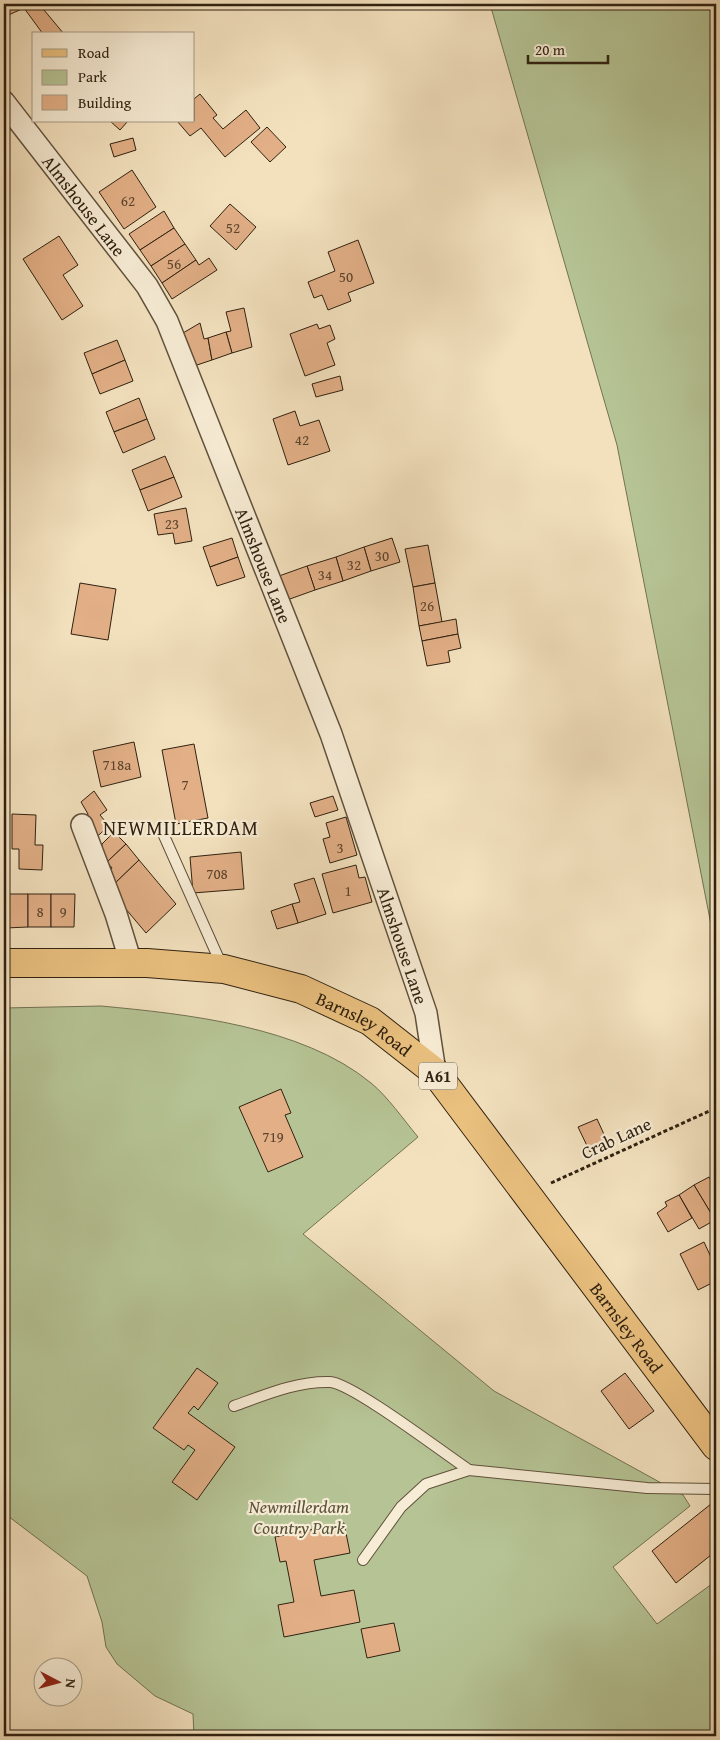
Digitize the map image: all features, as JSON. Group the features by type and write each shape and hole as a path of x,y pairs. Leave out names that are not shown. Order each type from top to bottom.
{"main road":[{"name":"Barnsley Road","path":"4,963 131,963 224,969 301,989 370,1020 435,1072 716,1446"}],"street":[{"name":"Almshouse Lane","path":"4,102 147,286 167,320 331,734 426,1013 435,1072"},
{"path":"82,825 116,914 131,963"}],"lane":[{"path":"161,829 224,969"},
{"path":"234,1406 301,1384 333,1382 364,1398 468,1470"},
{"path":"363,1560 401,1507 426,1484 468,1470 647,1488 716,1489"}],"path":[{"name":"Crab Lane","path":"527,1194 716,1108"}],"green space":[{"path":"490,4 716,4 716,950 617,445"},
{"name":"Newmillerdam Country Park","path":"101,1006 206,1019 278,1036 312,1048 343,1064 371,1083 389,1101 418,1137 303,1234 494,1391 683,1495 690,1506 613,1567 657,1624 716,1581 716,1736 194,1736 193,1714 155,1696 117,1664 106,1647 102,1622 87,1576 4,1513 4,1008"}],"building":[{"path":"4,4 39,4 62,32 42,32 24,8 4,17"},
{"path":"200,94 217,115 213,118 223,129 246,110 260,128 225,157 201,128 190,136 178,122 195,122 195,98"},
{"path":"111,122 127,122 120,130"},
{"path":"267,127 286,147 270,162 251,142"},
{"path":"133,138 136,150 114,157 110,144"},
{"path":"132,170 156,207 124,229 99,192"},
{"path":"230,204 256,227 236,250 210,226"},
{"path":"164,211 174,228 140,250 129,234"},
{"path":"174,228 185,244 151,266 140,250"},
{"path":"59,236 78,265 63,275 83,306 62,320 23,259"},
{"path":"358,240 374,283 348,293 351,301 328,310 322,295 314,298 308,282 335,271 328,252"},
{"path":"185,244 196,260 162,283 151,266"},
{"path":"209,258 217,270 172,299 162,283 196,260 199,265"},
{"path":"244,308 252,347 232,353 226,332 231,331 226,312"},
{"path":"200,323 204,339 208,338 212,360 194,366 183,333"},
{"path":"317,324 319,329 330,325 335,339 327,343 335,365 305,376 290,334"},
{"path":"226,332 232,353 212,360 208,338"},
{"path":"117,340 125,360 92,374 84,353"},
{"path":"125,360 133,381 100,394 92,374"},
{"path":"340,376 343,390 316,397 312,384"},
{"path":"139,398 147,419 114,432 106,412"},
{"path":"295,411 300,426 319,420 330,451 288,465 273,419"},
{"path":"147,419 155,439 123,453 114,432"},
{"path":"165,456 174,477 140,490 132,470"},
{"path":"174,477 182,497 148,511 140,490"},
{"path":"186,508 192,541 175,544 173,533 158,535 154,514"},
{"path":"232,538 238,557 210,567 203,547"},
{"path":"392,538 400,562 371,571 364,547"},
{"path":"428,545 435,583 413,587 405,549"},
{"path":"364,547 371,571 343,581 336,557"},
{"path":"238,557 245,577 217,586 210,567"},
{"path":"336,557 343,581 315,590 307,566"},
{"path":"307,566 315,590 287,600 279,576"},
{"path":"80,583 116,589 108,640 71,634"},
{"path":"435,583 442,622 419,626 413,587"},
{"path":"456,619 458,634 422,641 419,626"},
{"path":"458,634 461,648 448,651 450,662 427,666 422,641"},
{"path":"134,742 141,777 101,787 93,751"},
{"path":"194,744 208,818 176,824 162,750"},
{"path":"94,791 107,810 100,815 109,826 92,841 86,818 88,814 81,802"},
{"path":"333,796 338,810 315,817 310,803"},
{"path":"12,814 36,815 35,845 43,845 42,870 19,869 19,849 12,849"},
{"path":"346,817 357,855 330,863 323,839 330,837 326,823"},
{"path":"114,832 126,844 107,862 102,853 102,844"},
{"path":"126,844 139,860 109,889 106,876 112,868 107,862"},
{"path":"241,852 244,889 193,893 190,857"},
{"path":"139,860 176,904 146,933 109,889"},
{"path":"356,865 359,878 365,877 372,902 333,913 322,874"},
{"path":"314,878 326,914 298,923 292,904 300,902 294,884"},
{"path":"5,894 28,894 28,927 5,928"},
{"path":"28,894 51,894 51,927 28,927"},
{"path":"51,894 75,894 74,927 51,927"},
{"path":"292,904 298,923 277,929 271,911"},
{"path":"281,1089 291,1113 285,1115 303,1157 268,1172 239,1107"},
{"path":"597,1119 608,1143 590,1152 578,1127"},
{"path":"709,1177 716,1189 715,1220 694,1185"},
{"path":"694,1185 715,1220 699,1229 679,1195"},
{"path":"679,1195 692,1218 668,1232 657,1213 667,1206 665,1202"},
{"path":"704,1242 716,1268 716,1281 698,1290 680,1254"},
{"path":"197,1368 218,1383 198,1410 194,1406 188,1413 235,1447 197,1500 172,1482 195,1450 188,1445 184,1450 153,1428"},
{"path":"625,1373 654,1411 629,1429 601,1391"},
{"path":"711,1504 716,1510 716,1551 676,1583 652,1551"},
{"path":"344,1523 350,1553 314,1560 321,1596 354,1590 360,1622 284,1637 278,1605 294,1602 286,1561 280,1562 275,1537"},
{"path":"394,1623 400,1651 367,1658 361,1629"}],"district":[{"name":"NEWMILLERDAM","path":"181,827"}]}
